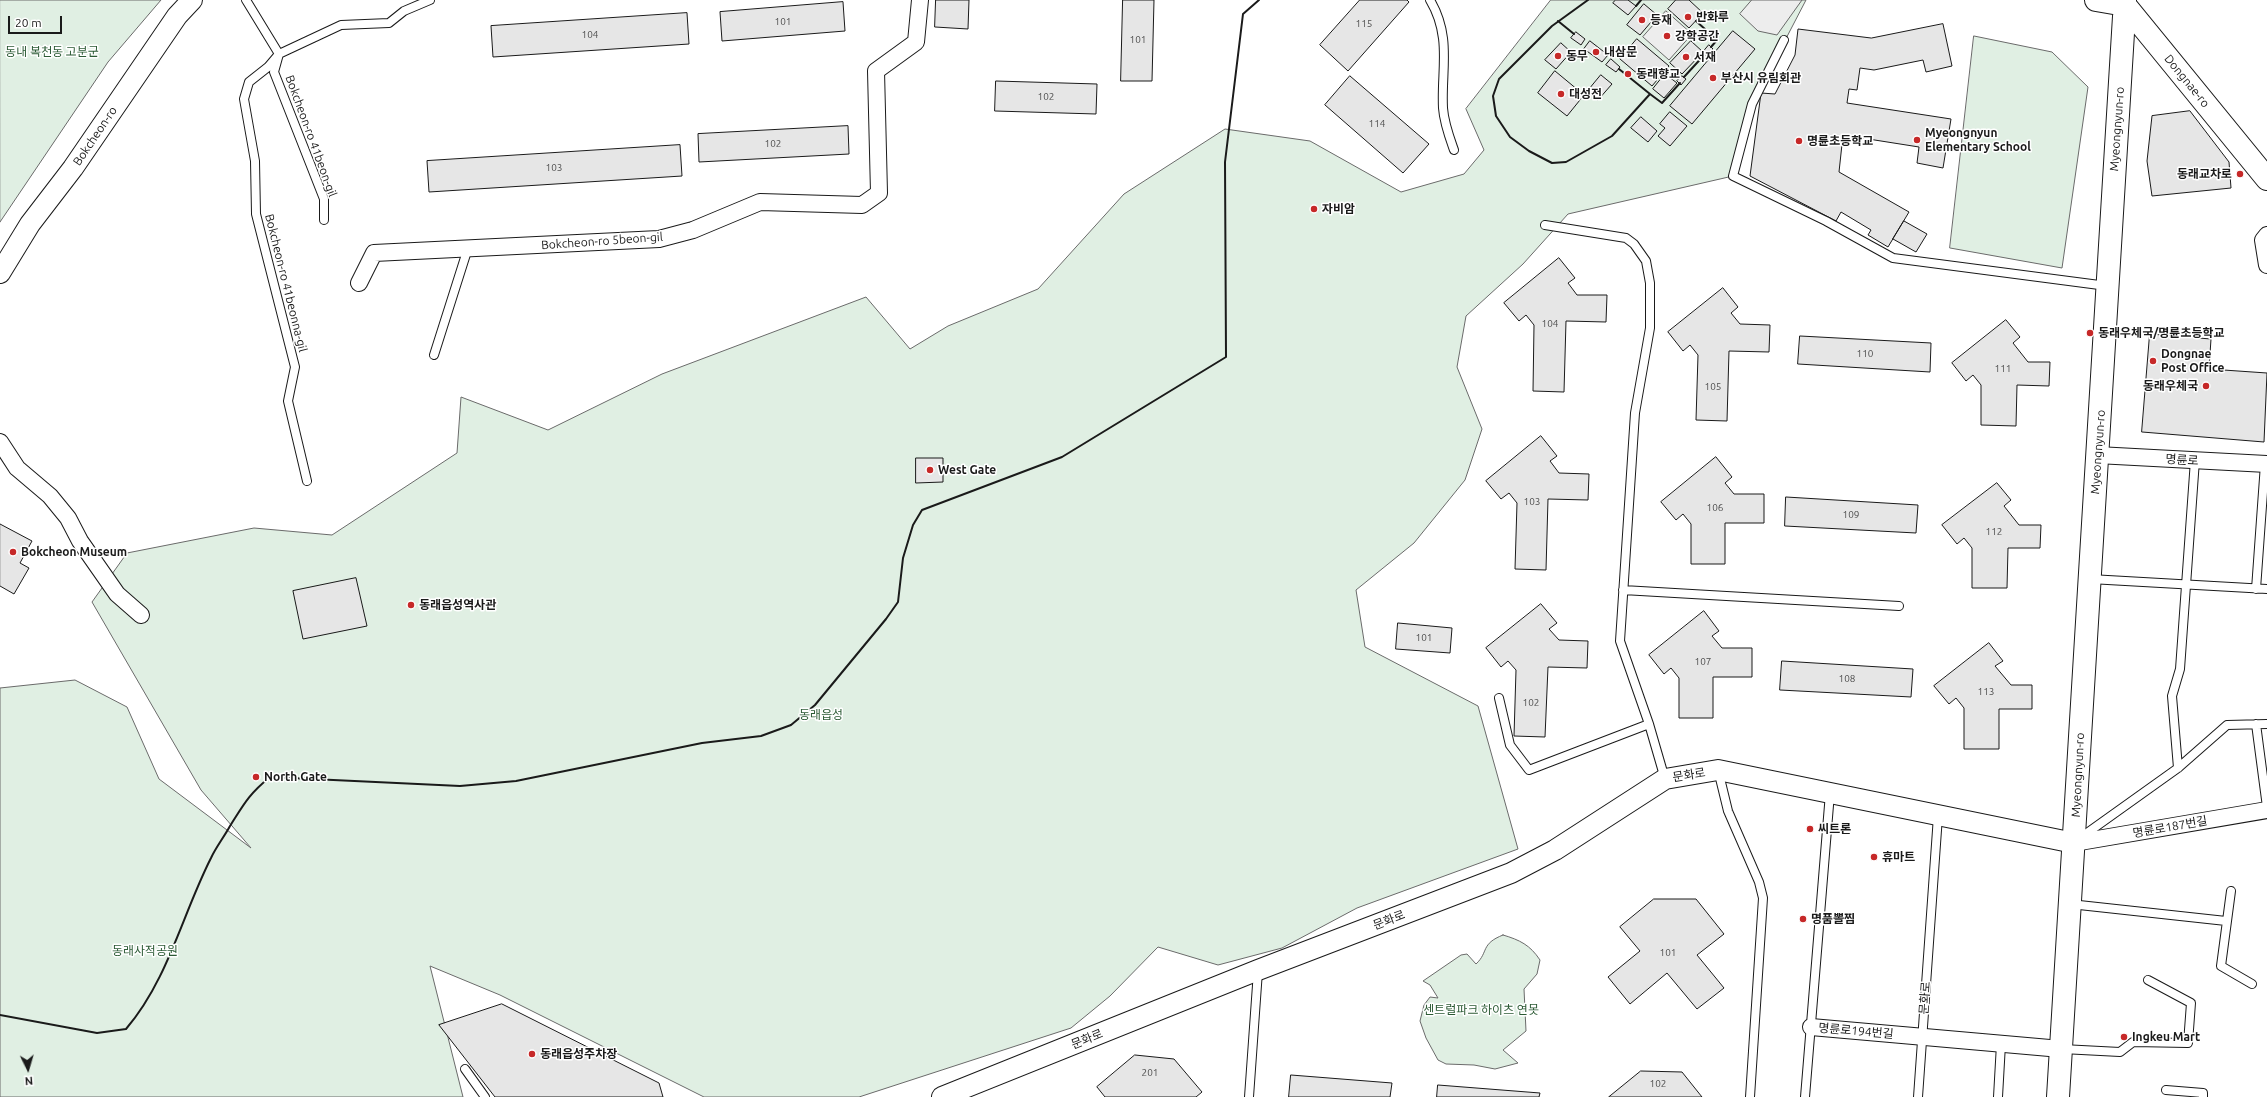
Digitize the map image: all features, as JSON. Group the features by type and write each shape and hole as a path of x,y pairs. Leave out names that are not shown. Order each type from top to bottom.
{"main road":[{"path":"2096,0 2124,2"},
{"name":"Dongnae-ro","path":"2124,2 2267,179"},
{"name":"Myeongnyun-ro","path":"2058,1097 2124,2"}],"street":[{"name":"Bokcheon-ro","path":"1,271 30,224 73,168 177,16 192,0"},
{"name":"Bokcheon-ro 5beon-gil","path":"359,283 374,253 659,239 693,230 760,202 862,205 879,193 876,71 916,42 920,0"},
{"path":"2267,235 2263,240 2267,265"},
{"path":"0,442 17,468 50,496 68,518 80,542 117,594 140,615"},
{"name":"명륜로","path":"2097,455 2266,464"},
{"name":"문화로","path":"942,1097 1258,970 1511,873 1555,850 1665,779 1718,770 2074,843"},
{"name":"명륜로187번길","path":"2074,843 2267,809"},
{"name":"명륜로194번길","path":"1811,1028 2061,1049"}],"lane":[{"path":"246,0 279,54 341,25 389,23 404,11 430,0"},
{"path":"1430,0 1442,32 1445,52 1443,107 1445,124 1454,150"},
{"path":"1784,40 1752,104 1733,176 1826,222 1892,258 2108,286"},
{"name":"Bokcheon-ro 41beon-gil","path":"279,54 274,72 324,199 324,220"},
{"name":"Bokcheon-ro 41beonna-gil","path":"279,54 268,67 249,82 244,99 255,161 256,214 294,367 288,400 307,481"},
{"path":"1545,225 1626,238 1634,244 1646,261 1650,282 1650,328 1635,414 1620,641 1649,724 1665,779"},
{"path":"434,355 468,248"},
{"path":"2178,768 2172,696 2180,669 2195,460"},
{"path":"2256,589 2266,464"},
{"path":"2090,579 2267,589"},
{"path":"1623,590 1899,606"},
{"path":"1499,698 1510,745 1530,770 1649,724"},
{"path":"2256,724 2267,809"},
{"path":"2074,843 2178,768 2227,725 2267,724"},
{"path":"1718,770 1728,811 1759,882 1763,898 1750,1097"},
{"path":"1811,1028 1830,793"},
{"name":"문화로","path":"1922,1037 1939,815"},
{"path":"2231,891 2221,966 2252,984"},
{"path":"2070,904 2226,921"},
{"path":"1249,1097 1258,970"},
{"path":"2061,1049 2120,1052 2132,1042 2188,1043 2191,1003 2148,980"},
{"name":"명륜로194번길","path":"1805,1097 1811,1028"},
{"path":"1918,1097 1922,1037"},
{"path":"1998,1097 2001,1044"},
{"path":"465,1069 485,1097"},
{"path":"2166,1090 2203,1093 2202,1097"}],"green space":[{"name":"동내 복천동 고분군","path":"0,0 161,0 108,62 0,222"},
{"name":"동래읍성","path":"1551,0 1806,0 1752,104 1733,176 1568,214 1523,264 1466,316 1457,367 1482,429 1465,480 1414,543 1356,590 1365,647 1478,706 1518,849 1357,908 1282,948 1218,965 1158,947 1110,996 1071,1028 859,1097 704,1097 500,995 430,966 463,1097 0,1097 0,688 75,680 127,707 159,779 251,848 201,790 92,602 127,553 254,528 332,535 457,453 461,397 548,430 662,374 866,297 910,349 948,326 1038,289 1124,194 1225,129 1310,141 1401,192 1464,174 1484,150 1466,109"},
{"path":"1974,36 2052,52 2088,87 2062,268 1950,248"},
{"name":"센트럴파크 하이츠 연못","path":"1503,935 1524,944 1532,950 1540,960 1537,974 1524,989 1526,1031 1503,1050 1518,1063 1495,1069 1474,1065 1446,1064 1438,1060 1426,1038 1420,1021 1424,1005 1430,997 1438,998 1430,985 1423,981 1461,955 1467,954 1476,964 1480,960 1488,945 1496,938"}],"shaded area":[{"path":"1752,0 1802,0 1777,35 1758,31 1740,14"},
{"name":"강학공간","path":"1666,11 1692,34 1669,60 1643,37"}],"building":[{"path":"936,0 969,0 968,29 935,27"},
{"path":"1123,0 1154,0 1152,81 1121,81"},
{"path":"1360,0 1407,0 1409,2 1348,71 1320,45"},
{"path":"1616,0 1628,0 1636,6 1628,15 1613,3"},
{"name":"반화루","path":"1676,0 1689,0 1703,13 1689,28 1668,9"},
{"path":"843,2 845,31 722,41 720,12"},
{"name":"등재","path":"1644,4 1657,15 1640,35 1627,25"},
{"path":"687,13 689,44 493,57 491,26"},
{"name":"명륜초등학교","path":"1943,24 1952,66 1926,72 1923,60 1874,70 1860,68 1857,90 1849,89 1847,103 1951,119 1943,168 1917,163 1919,147 1843,135 1839,172 1909,212 1888,247 1868,235 1871,230 1841,212 1836,221 1750,176 1761,93 1775,94 1795,55 1798,29 1871,38"},
{"name":"부산시 유림회관","path":"1733,31 1755,49 1692,124 1670,106"},
{"path":"1576,32 1585,39 1581,45 1571,38"},
{"path":"1637,39 1669,66 1652,86 1620,59"},
{"name":"내삼문","path":"1590,41 1608,55 1602,62 1584,49"},
{"name":"서재","path":"1691,41 1703,52 1682,74 1670,63"},
{"name":"동무","path":"1561,43 1571,52 1556,69 1545,60"},
{"path":"1709,45 1713,49 1708,54 1704,51"},
{"path":"1611,59 1620,67 1616,72 1606,65"},
{"name":"대성전","path":"1555,71 1584,95 1567,116 1538,93"},
{"path":"1665,74 1677,83 1664,98 1653,89"},
{"path":"1601,75 1612,84 1598,100 1587,92"},
{"path":"1350,76 1429,144 1403,173 1325,105"},
{"path":"1682,76 1686,79 1681,85 1677,81"},
{"path":"996,81 1097,84 1096,114 995,111"},
{"path":"2190,111 2229,162 2231,188 2152,196 2147,161 2152,116"},
{"path":"1670,112 1687,126 1670,146 1658,136 1665,128 1660,124"},
{"path":"1641,117 1657,131 1648,142 1631,128"},
{"path":"848,126 849,154 699,162 698,134"},
{"path":"680,145 682,176 429,192 427,161"},
{"path":"1904,221 1927,234 1916,252 1893,239"},
{"path":"1559,258 1575,278 1568,283 1577,295 1607,295 1606,322 1566,321 1564,392 1533,391 1534,325 1526,315 1519,321 1504,303"},
{"path":"1723,288 1738,307 1731,313 1740,324 1770,325 1769,352 1729,351 1727,421 1696,420 1698,355 1690,345 1683,351 1668,332"},
{"path":"2006,320 2020,337 2013,343 2028,362 2050,362 2049,386 2017,385 2016,426 1981,425 1981,385 1973,375 1966,381 1952,363"},
{"name":"동래우체국","path":"2150,334 2211,339 2209,369 2267,373 2264,442 2142,432"},
{"path":"1800,336 1931,343 1930,372 1798,364"},
{"path":"1541,436 1557,456 1550,461 1559,473 1589,474 1588,500 1548,499 1546,570 1515,569 1517,503 1509,493 1501,499 1486,481"},
{"path":"1716,457 1732,477 1725,483 1734,494 1764,494 1764,523 1725,523 1725,564 1691,564 1691,524 1683,514 1676,520 1661,502"},
{"name":"West Gate","path":"916,458 943,458 943,482 916,483"},
{"path":"1997,483 2011,500 2004,506 2019,525 2041,525 2040,548 2008,548 2007,588 1972,588 1972,548 1964,538 1957,544 1942,525"},
{"path":"1786,497 1918,505 1916,533 1785,526"},
{"name":"Bokcheon Museum","path":"0,524 32,541 20,563 29,568 14,594 0,586"},
{"path":"356,578 367,626 303,639 293,591"},
{"path":"1541,604 1557,623 1549,629 1559,640 1588,641 1587,668 1548,667 1545,737 1514,736 1516,670 1508,661 1501,667 1486,648"},
{"path":"1704,611 1719,631 1712,636 1722,648 1752,648 1752,677 1713,677 1713,718 1679,718 1679,678 1671,668 1664,674 1649,655"},
{"path":"1398,623 1452,628 1450,653 1396,649"},
{"path":"1989,643 2003,661 1995,666 2011,685 2032,685 2032,709 1999,709 1999,749 1964,749 1964,708 1956,698 1949,704 1934,686"},
{"path":"1782,661 1913,669 1911,697 1780,690"},
{"path":"1654,899 1696,899 1724,934 1697,955 1724,988 1697,1009 1667,973 1630,1004 1608,977 1640,951 1620,927"},
{"name":"동래읍성주차장","path":"502,1004 659,1083 663,1097 495,1097 439,1025"},
{"path":"1135,1055 1174,1059 1202,1092 1196,1097 1105,1097 1097,1087"},
{"path":"1641,1071 1682,1072 1702,1097 1609,1097"},
{"path":"1291,1075 1392,1083 1390,1097 1289,1097"},
{"path":"1438,1085 1540,1093 1539,1097 1437,1097"}],"wall":[{"path":"0,1015 97,1033 126,1029 141,1010 164,968 215,850 247,800 270,777 460,786 516,781 702,743 761,736 791,725 815,705 886,619 898,602 903,558 913,525 922,510 1062,457 1226,357 1225,162 1243,14 1259,0"},
{"path":"1588,0 1552,26 1499,79 1493,96 1496,116 1510,137 1529,151 1552,163 1566,162 1612,136 1650,94 1662,103 1680,83"},
{"path":"1636,6 1641,0"},
{"path":"1558,21 1574,34"},
{"path":"1696,21 1717,40 1711,47"},
{"path":"1684,77 1706,53"},
{"path":"1619,69 1650,94"}],"place":[{"name":"반화루","path":"1688,17"},
{"name":"등재","path":"1642,20"},
{"name":"강학공간","path":"1667,36"},
{"name":"내삼문","path":"1596,52"},
{"name":"동무","path":"1558,56"},
{"name":"서재","path":"1686,57"},
{"name":"동래향교","path":"1628,74"},
{"name":"부산시 유림회관","path":"1713,78"},
{"name":"대성전","path":"1561,94"},
{"name":"Myeongnyun Elementary School","path":"1917,140"},
{"name":"명륜초등학교","path":"1799,141"},
{"name":"동래교차로","path":"2240,174"},
{"name":"자비암","path":"1314,209"},
{"name":"동래우체국/명륜초등학교","path":"2090,333"},
{"name":"Dongnae Post Office","path":"2153,361"},
{"name":"동래우체국","path":"2206,386"},
{"name":"West Gate","path":"930,470"},
{"name":"Bokcheon Museum","path":"13,552"},
{"name":"동래읍성역사관","path":"411,605"},
{"name":"North Gate","path":"256,777"},
{"name":"씨트론","path":"1810,829"},
{"name":"휴마트","path":"1874,857"},
{"name":"명품뽈찜","path":"1803,919"},
{"name":"Ingkeu Mart","path":"2124,1037"},
{"name":"동래읍성주차장","path":"532,1054"}],"park label":[{"name":"동래사적공원","path":"145,951"}]}
